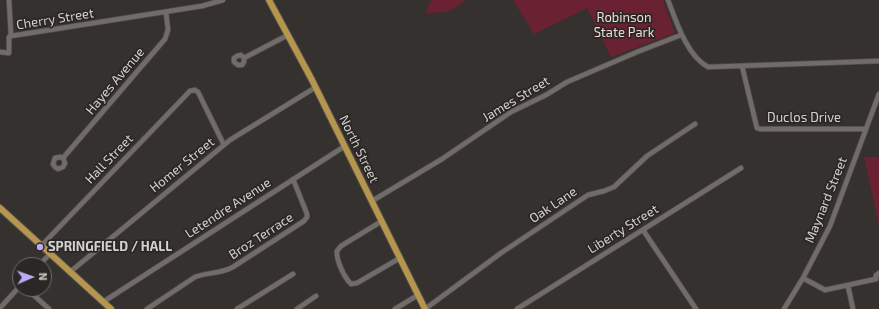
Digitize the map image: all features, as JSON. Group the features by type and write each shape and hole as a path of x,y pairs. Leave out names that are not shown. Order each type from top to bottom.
{"main road":[{"name":"North Street","path":"269,0 316,87 425,309"},
{"path":"0,208 111,309"}],"street":[{"path":"9,0 11,36"},
{"name":"Cherry Street","path":"0,52 8,53 9,37 11,36 206,6 223,0"},
{"path":"668,0 681,35 700,63 708,67 879,61"},
{"name":"Hayes Avenue","path":"63,158 165,39 168,30 166,12"},
{"path":"244,58 288,35"},
{"name":"James Street","path":"372,201 439,161 511,112 546,95 567,82 681,35"},
{"name":"Duclos Drive","path":"742,66 757,128 866,129"},
{"name":"Homer Street","path":"70,272 242,132 316,87"},
{"name":"Hall Street","path":"41,246 191,90 198,92 224,146"},
{"name":"Maynard Street","path":"784,309 803,278 830,226 879,94"},
{"name":"Oak Lane","path":"425,309 501,253 588,195 604,191 618,184 647,156 695,124"},
{"name":"Letendre Avenue","path":"103,302 345,146"},
{"name":"Liberty Street","path":"517,309 741,168"},
{"name":"Broz Terrace","path":"147,309 195,277 230,269 304,221 307,215 293,179"},
{"path":"382,221 339,248 337,251 337,258 351,284 357,283 400,258"},
{"path":"642,230 696,309"},
{"path":"47,257 50,254"},
{"path":"876,279 876,276 879,273"},
{"path":"237,309 293,274"},
{"path":"803,278 822,289 832,289 876,279"},
{"path":"876,279 879,284"},
{"path":"848,286 853,309"},
{"path":"0,308 12,295"},
{"path":"395,309 418,295"},
{"path":"297,309 316,296"},
{"path":"36,297 49,309"}],"green space":[{"path":"431,0 466,0 448,12 425,13"},
{"name":"Robinson State Park","path":"513,0 663,0 675,33 611,57 587,8 534,34"},
{"path":"864,157 879,157 879,225"}],"place":[{"name":"SPRINGFIELD / HALL","path":"40,247"}]}
